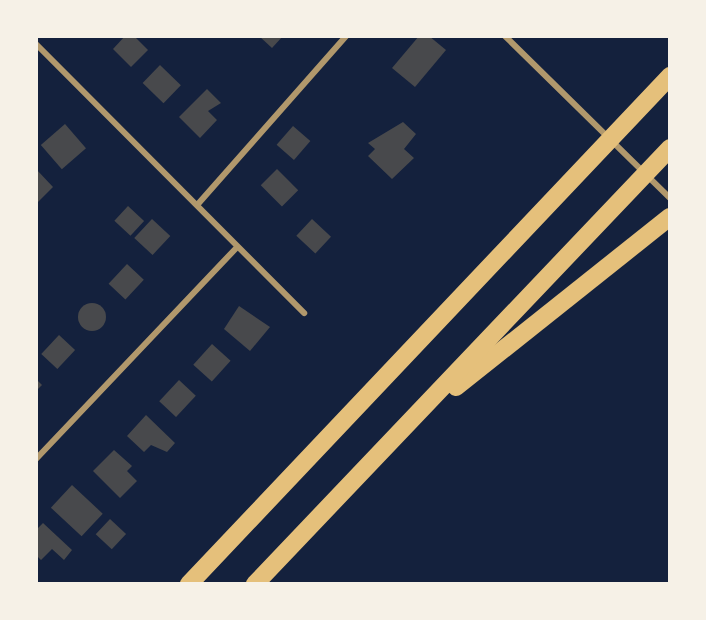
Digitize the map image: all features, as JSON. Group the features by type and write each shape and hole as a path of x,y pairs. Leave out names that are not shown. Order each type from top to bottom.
{"highway":[{"path":"189,584 670,76"},
{"path":"255,584 670,148"},
{"path":"403,429 670,217"}],"street":[{"path":"198,204 346,36"},
{"path":"505,36 670,198"},
{"path":"36,44 198,204 237,247 304,313"},
{"path":"36,459 237,247"}],"building":[{"path":"125,36 134,36 148,50 131,67 113,49"},
{"path":"259,36 283,36 272,48"},
{"path":"419,36 429,36 446,50 415,87 392,68"},
{"path":"160,65 181,85 163,103 143,83"},
{"path":"207,89 221,103 208,111 217,120 200,138 179,117"},
{"path":"403,122 416,134 404,149 414,158 392,179 368,156 375,149 368,143"},
{"path":"65,124 86,148 62,169 41,145"},
{"path":"293,126 310,141 294,160 277,145"},
{"path":"36,169 53,187 36,204"},
{"path":"277,169 298,190 282,206 261,185"},
{"path":"128,206 144,221 130,236 114,221"},
{"path":"152,219 170,236 153,255 134,238"},
{"path":"312,219 331,237 315,254 296,236"},
{"path":"127,264 144,280 125,299 109,284"},
{"path":"92,303 102,307 106,317 102,327 92,331 82,327 78,317 82,307"},
{"path":"239,306 270,327 250,351 224,329"},
{"path":"59,335 75,350 57,369 41,354"},
{"path":"212,344 231,361 212,382 193,365"},
{"path":"36,379 42,385 36,391"},
{"path":"179,380 196,396 176,417 159,401"},
{"path":"146,415 175,443 167,452 151,445 144,452 127,436"},
{"path":"114,450 132,466 127,471 137,481 120,498 93,471"},
{"path":"72,485 103,514 82,536 51,508"},
{"path":"110,519 126,534 112,549 96,534"},
{"path":"43,523 72,550 64,560 52,549 41,560 36,555 36,530"}]}
